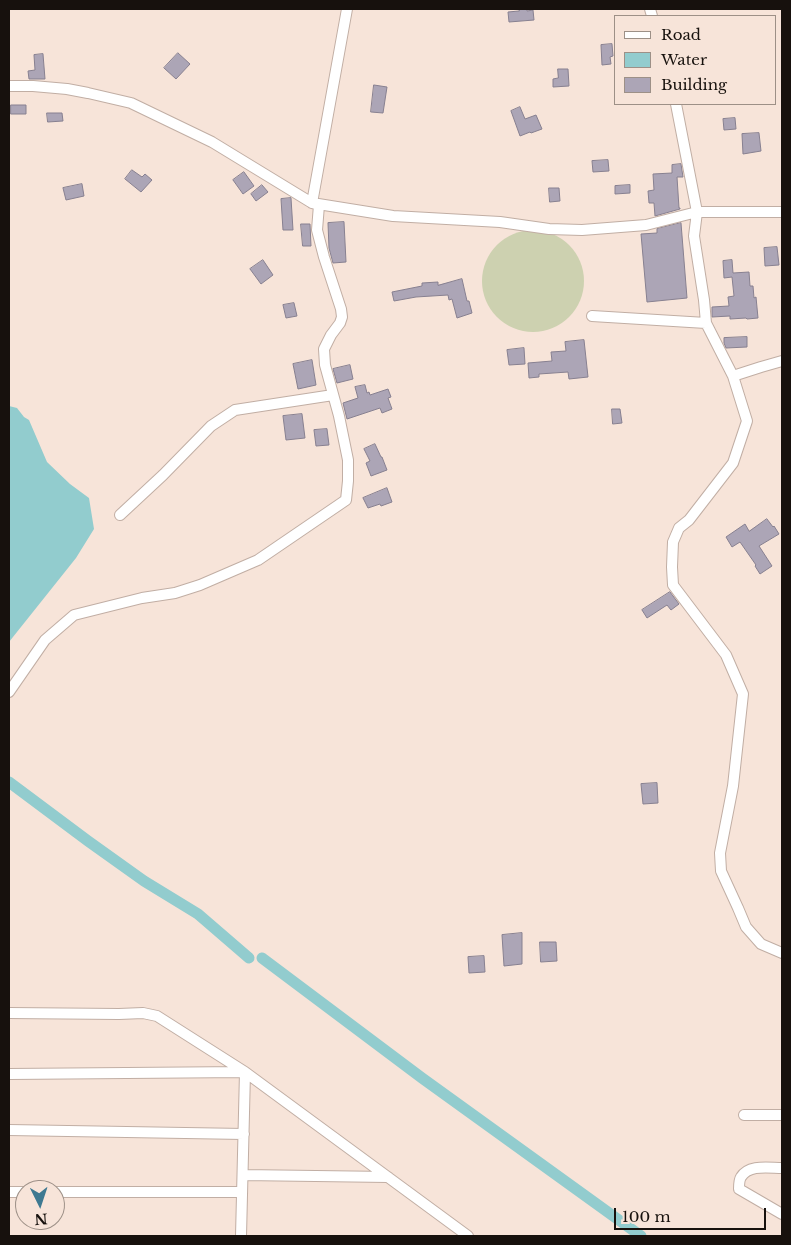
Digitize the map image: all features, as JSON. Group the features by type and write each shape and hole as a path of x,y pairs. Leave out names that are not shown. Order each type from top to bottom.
{"street":[{"path":"312,203 347,9"},
{"path":"9,86 67,89 88,92 131,103 212,142 312,203 319,205 317,230 342,317 324,349 325,365 339,416 348,460 346,500 258,560 200,585 175,593 142,598 74,615 45,640 9,692"},
{"path":"676,105 697,212 694,236 706,323 733,376 747,421 733,462 689,520 679,528 673,542 673,585 726,655 743,694 733,786 720,853 721,870 746,927 761,944 782,953"},
{"path":"312,203 393,216 500,222 582,230 646,225 697,212 782,212"},
{"path":"592,316 706,323"},
{"path":"733,376 782,361"},
{"path":"120,515 211,426 235,410 333,395"},
{"path":"9,1013 143,1013 157,1016 245,1072 468,1236"},
{"path":"9,1074 245,1072"},
{"path":"242,1236 245,1072"},
{"path":"744,1115 782,1115"},
{"path":"9,1130 244,1134"},
{"path":"782,1168 756,1168 747,1171 740,1178 739,1189 782,1214"},
{"path":"243,1175 388,1177"},
{"path":"65,1192 242,1192"}],"green space":[{"path":"533,230 552,234 569,245 580,262 584,281 580,300 569,317 552,328 533,332 514,328 497,317 486,300 482,281 486,262 497,245 514,234"}],"water":[{"path":"9,406 17,408 29,420 47,462 70,484 89,498 94,529 76,558 9,642"}],"building":[{"path":"519,9 533,10 534,20 509,22 508,12 519,11"},
{"path":"612,44 613,56 610,57 611,64 602,65 601,45"},
{"path":"178,53 190,64 176,79 164,68"},
{"path":"43,54 45,79 29,79 28,71 35,70 34,55"},
{"path":"558,69 568,69 569,86 553,87 553,79 558,78"},
{"path":"374,85 387,87 383,113 371,112"},
{"path":"11,105 26,105 26,114 11,114"},
{"path":"520,107 525,119 536,115 542,129 520,136 511,111"},
{"path":"47,113 62,113 63,121 48,122"},
{"path":"735,118 736,129 724,130 723,119"},
{"path":"759,133 761,151 743,154 742,134"},
{"path":"608,160 609,171 593,172 592,161"},
{"path":"681,164 683,177 677,177 680,209 655,216 654,203 649,203 648,191 654,190 653,174 672,173 672,165"},
{"path":"132,170 142,177 145,174 152,180 141,192 125,179"},
{"path":"244,172 254,186 243,194 233,180"},
{"path":"82,184 84,196 66,200 63,188"},
{"path":"262,185 268,192 256,201 251,194"},
{"path":"630,185 630,193 615,194 615,186"},
{"path":"549,188 559,188 560,201 550,202"},
{"path":"291,198 293,230 283,230 281,199"},
{"path":"344,222 346,262 333,263 329,248 328,223"},
{"path":"681,223 687,298 647,302 641,234 657,233 657,229"},
{"path":"301,224 310,224 311,246 303,246"},
{"path":"777,247 779,265 765,266 764,248"},
{"path":"263,260 273,275 261,284 250,269"},
{"path":"732,260 733,273 749,272 750,286 753,286 754,298 756,297 758,318 730,319 730,316 712,317 712,307 729,306 728,297 734,296 732,277 724,278 723,261"},
{"path":"462,279 472,313 457,318 452,299 449,300 448,295 416,297 394,301 392,292 422,286 422,283 438,282 438,285"},
{"path":"294,303 297,316 286,318 283,305"},
{"path":"747,337 747,347 726,348 724,343 724,338"},
{"path":"584,340 588,377 569,379 568,372 539,374 539,377 529,378 528,363 552,361 551,352 566,351 565,342"},
{"path":"524,348 525,364 509,365 507,350"},
{"path":"312,360 316,385 298,389 293,364"},
{"path":"350,365 353,379 337,383 333,369"},
{"path":"365,385 367,393 369,392 370,395 388,389 391,397 388,398 392,409 382,413 380,408 347,419 343,403 358,398 355,387"},
{"path":"612,409 620,409 622,423 613,424"},
{"path":"302,414 305,438 286,440 283,416"},
{"path":"327,429 329,445 316,446 314,430"},
{"path":"375,444 387,470 371,476 366,463 370,461 364,449"},
{"path":"387,488 392,502 368,508 363,498"},
{"path":"767,519 779,534 759,546 772,566 760,574 740,542 732,547 726,537 745,524 749,531"},
{"path":"670,592 679,604 671,610 667,605 647,618 642,610"},
{"path":"657,783 658,803 643,804 641,784"},
{"path":"522,933 522,964 504,966 502,935"},
{"path":"540,942 556,942 557,961 541,962"},
{"path":"484,956 485,972 469,973 468,957"}],"waterway":[{"path":"9,782 144,881 198,914 249,958"},
{"path":"262,958 422,1078 641,1236"}]}
